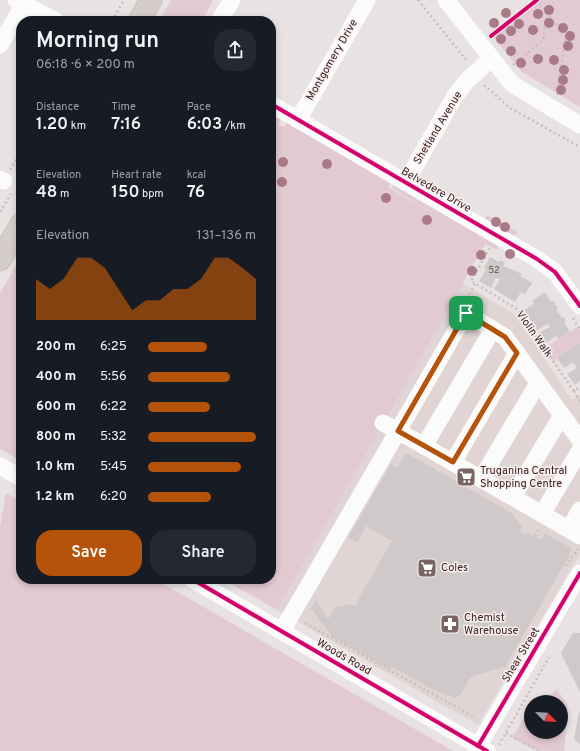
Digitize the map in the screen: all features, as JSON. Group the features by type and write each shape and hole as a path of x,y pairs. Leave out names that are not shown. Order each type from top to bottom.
{"main road":[{"path":"142,16 151,0"},
{"path":"2,255 16,232"}],"street":[{"path":"222,16 232,0"},
{"name":"Montgomery Drive","path":"298,120 367,0"},
{"path":"446,0 477,37 490,59 512,84 580,125"},
{"path":"0,45 20,2 47,16"},
{"name":"Shetland Avenue","path":"406,182 455,96 465,83 490,59"},
{"name":"Belvedere Drive","path":"276,107 537,259 555,272 580,306"},
{"path":"282,631 466,313 505,337 580,440"},
{"path":"424,446 493,329"},
{"path":"453,462 517,353"},
{"path":"482,479 538,383"},
{"path":"513,498 562,415"},
{"path":"383,423 574,533 580,510"},
{"path":"542,514 580,450"},
{"path":"0,466 16,475"},
{"name":"Shear Street","path":"482,749 580,573"},
{"name":"Woods Road","path":"201,584 482,749"}],"path":[{"path":"115,16 124,0"},
{"path":"531,5 537,0 566,36 557,96 551,92"},
{"path":"512,66 542,40 547,13"},
{"path":"509,60 512,66 517,70"},
{"path":"2,180 16,159"},
{"path":"465,302 476,284 471,281 491,247"},
{"path":"574,391 580,386"},
{"path":"305,623 476,718"},
{"path":"496,751 553,651"},
{"path":"506,732 540,751"}],"shaded area":[{"path":"171,0 213,0 205,16 162,16"},
{"path":"533,0 580,0 580,107 522,72 494,38 495,32"},
{"path":"276,115 281,118 278,124 284,127 287,122 392,182 388,187 446,221 392,188 394,183 498,244 497,250 485,244 277,610 232,584 276,584"},
{"path":"487,215 518,232 513,237 485,220"},
{"path":"16,266 16,458 0,449 0,293"},
{"name":"Truganina Central Shopping Centre","path":"462,283 515,315 572,400 580,395 580,554 478,725 277,610"},
{"path":"578,327 580,330 580,343 553,361 544,348"},
{"path":"6,493 16,499 16,584 164,584 453,751 0,751 0,527"},
{"path":"557,689 561,695 550,695"},
{"path":"524,718 524,739 565,739 564,751 537,751 512,738"}],"building":[{"path":"490,257 499,262 500,260 505,263 503,266 522,274 520,276 532,283 525,294 521,292 515,302 494,289 500,279 496,278 491,288 479,281 486,270 484,268"},
{"path":"545,292 551,302 553,300 558,308 556,310 562,318 564,317 566,321 564,322 570,332 558,339 556,336 546,343 539,333 550,327 548,324 537,330 524,310 534,304 532,301"},
{"path":"580,343 580,381 575,385 567,374 577,368 573,362 564,368 557,358"},
{"name":"Truganina Central Shopping Centre","path":"408,454 513,514 522,527 520,531 525,534 529,533 541,540 545,534 570,547 569,556 505,667 470,678 460,695 455,698 432,689 394,668 388,668 332,637 311,608 316,600 328,619 336,607 350,604 356,607 360,596 392,541 366,526 357,543 348,538 391,464 398,467 404,455"},
{"path":"573,633 580,633 580,692 561,653"},
{"path":"580,712 580,744 574,739"}],"cycle path":[{"path":"491,36 537,0"},
{"path":"276,107 537,259 555,272 580,306"},
{"path":"478,746 580,573"},
{"path":"201,584 487,751"}],"place":[{"name":"Truganina Central Shopping Centre","path":"466,477"},
{"name":"Coles","path":"427,568"},
{"name":"Chemist Warehouse","path":"450,624"}],"route":[{"path":"466,313 505,337 517,353 453,462 398,431 466,313"}]}
